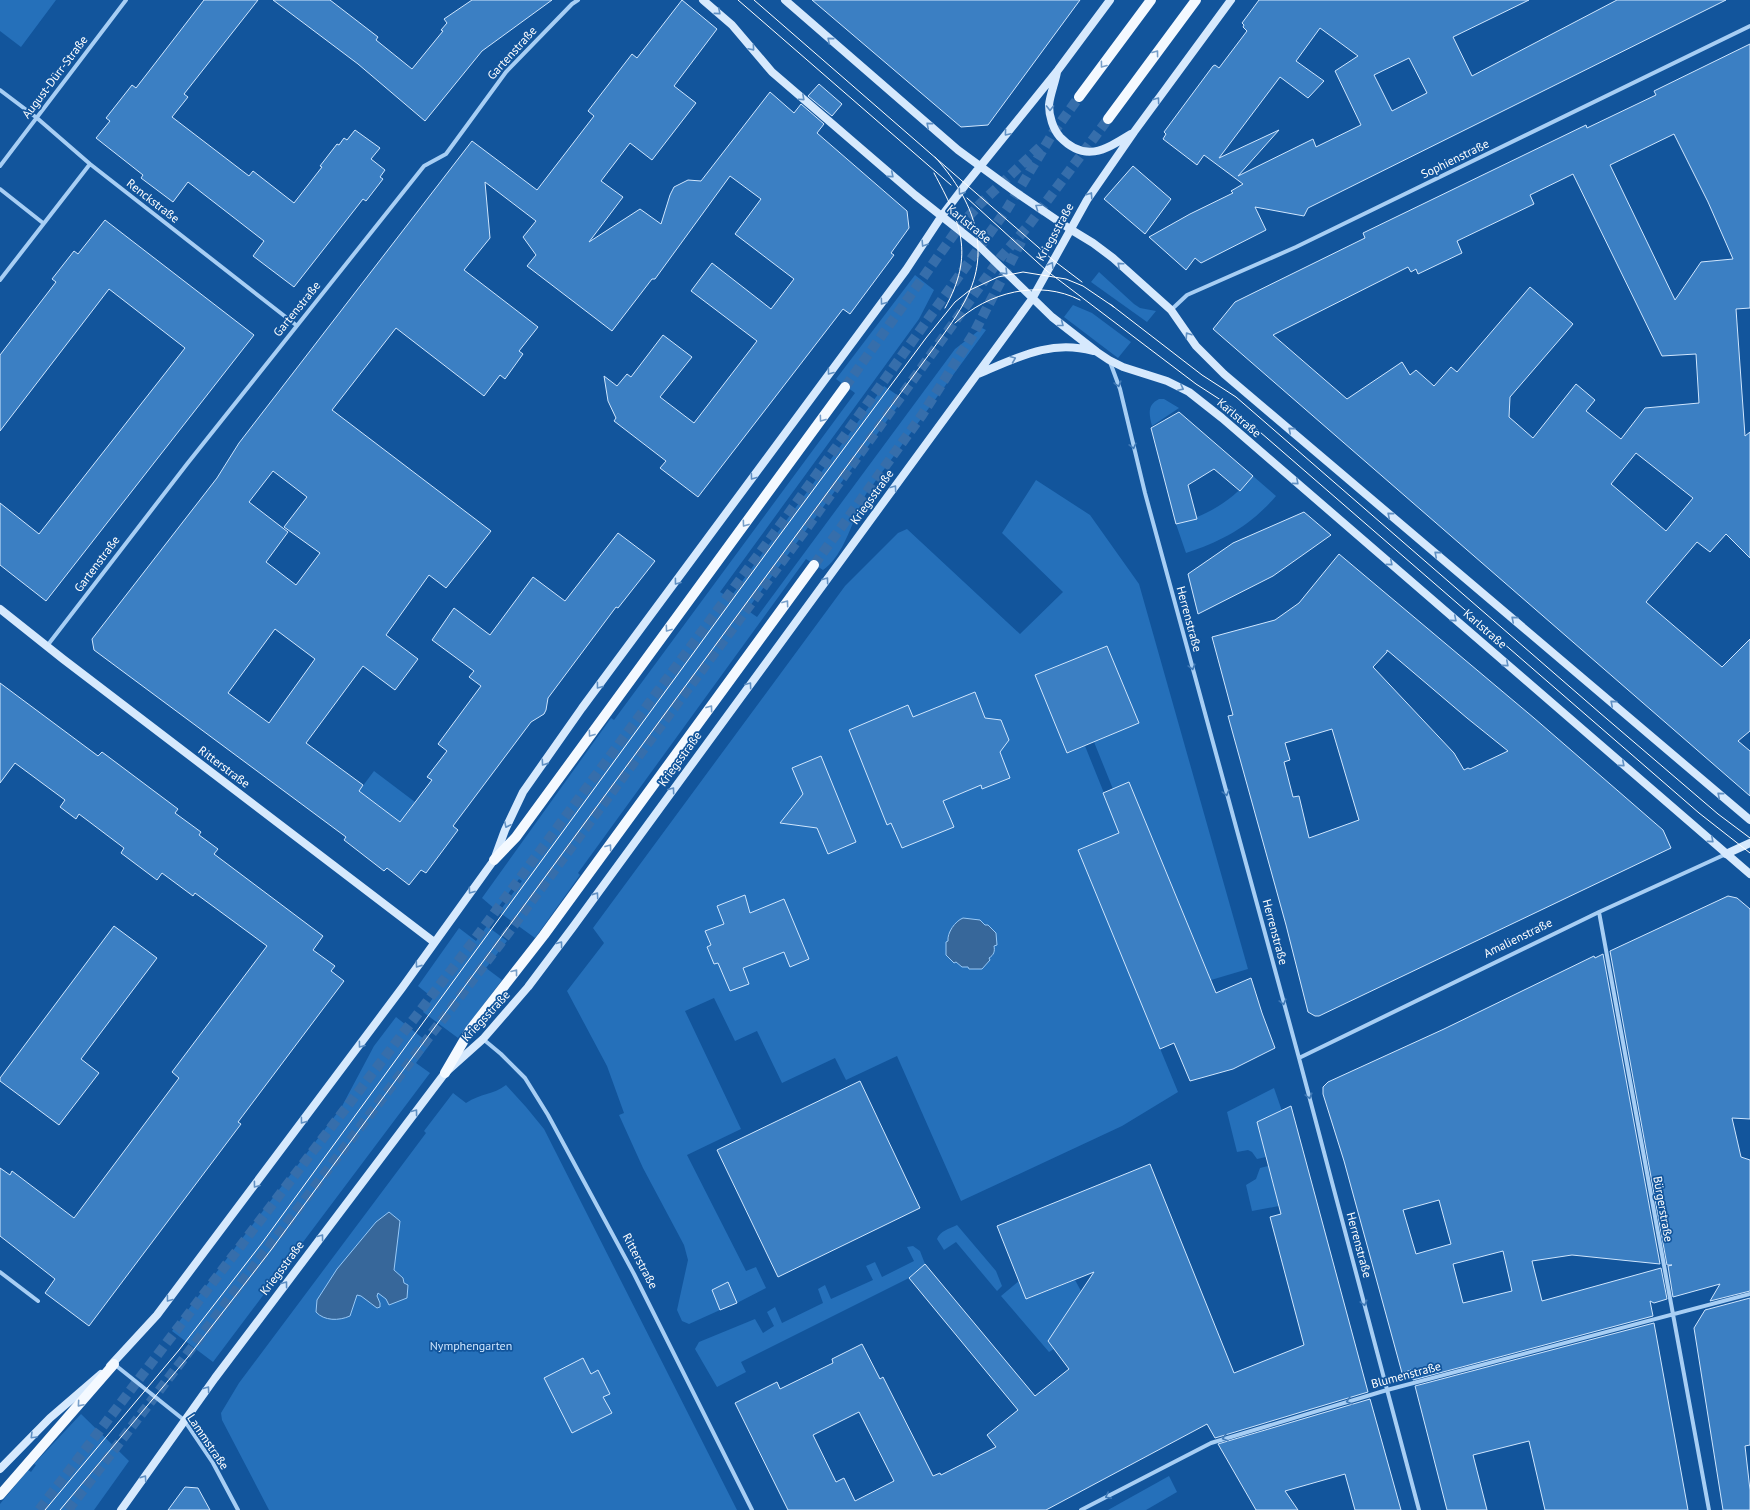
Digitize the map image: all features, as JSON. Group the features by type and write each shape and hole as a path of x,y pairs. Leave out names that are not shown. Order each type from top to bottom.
{"main road":[{"name":"Karlstraße","path":"704,0 732,25 772,72 941,217 978,245 1052,317 1109,360 1123,367 1168,381 1189,392 1222,418 1750,874"},
{"name":"Karlstraße","path":"785,0 888,90 980,166 1070,229 1093,242 1109,254 1171,310 1196,346 1224,374 1750,820"},
{"path":"494,860 505,830 523,792 582,708 906,270 941,217 980,166 1058,70 1110,0"},
{"path":"1079,97 1151,0"},
{"path":"1108,118 1196,0"},
{"name":"Kriegsstraße","path":"121,1510 184,1420 274,1298 445,1073 483,1039 528,987 573,927 1032,299 1086,200 1231,0"},
{"path":"1058,70 1049,106 1055,131 1066,143 1078,150 1090,153 1112,146 1134,132"},
{"path":"977,374 1040,350 1062,346 1081,348 1097,352"},
{"path":"0,1496 114,1364 149,1326 379,1020 494,860 516,837 844,387"},
{"path":"445,1073 470,1030 548,929 814,565"},
{"name":"Ritterstraße","path":"0,609 434,942"},
{"name":"Amalienstraße","path":"1726,854 1750,844"},
{"path":"0,1469 50,1418 114,1364"}],"street":[{"name":"August-Dürr-Straße","path":"0,166 126,0"},
{"name":"Gartenstraße","path":"47,646 296,325 424,166 446,154 506,72 572,4 578,0"},
{"name":"Sophienstraße","path":"1171,310 1187,295 1296,247 1750,26"},
{"name":"Renckstraße","path":"0,90 36,118 90,164 296,325"},
{"path":"0,280 90,164"},
{"path":"0,190 43,223"},
{"name":"Herrenstraße","path":"1109,360 1118,384 1149,509 1299,1058 1419,1510"},
{"name":"Amalienstraße","path":"1299,1058 1599,912 1726,854"},
{"name":"Bürgerstraße","path":"1599,912 1709,1510"},
{"name":"Ritterstraße","path":"483,1039 501,1054 525,1078 548,1115 634,1274 752,1510"},
{"path":"0,1272 38,1301"},
{"name":"Blumenstraße","path":"1081,1510 1211,1443 1387,1390 1673,1316 1750,1294"},
{"name":"Lammstraße","path":"114,1364 184,1420 213,1463 238,1510"}],"green space":[{"path":"0,0 56,0 21,47 0,31"},
{"path":"1099,272 1134,304 1140,308 1156,311 1147,322 1091,282"},
{"path":"915,275 934,290 919,319 720,592 730,598 884,386 903,399 747,610 757,617 955,349 982,328 986,330 866,494 848,535 837,555 823,570 806,559 578,873 580,875 535,938 499,912 522,881 519,879 496,910 482,898 611,718 614,720 855,393 836,379"},
{"path":"1073,305 1092,313 1131,342 1118,358 1064,317"},
{"path":"1159,399 1164,399 1179,408 1152,426 1150,410 1152,404"},
{"path":"1253,476 1276,496 1256,516 1224,538 1186,553 1176,524 1199,516 1219,506 1236,493"},
{"path":"1036,480 1090,515 1139,584 1248,969 1211,980 1129,782 1113,789 1094,742 1139,723 1107,646 1035,675 1068,753 1085,746 1127,850 1111,857 1104,839 1078,850 1178,1092 1122,1126 961,1201 897,1056 846,1080 835,1058 782,1083 757,1031 735,1041 714,998 685,1011 741,1129 687,1155 746,1271 756,1267 766,1288 737,1303 728,1283 712,1290 720,1310 689,1324 682,1321 677,1310 688,1260 684,1245 643,1168 619,1115 624,1113 607,1066 567,991 604,943 593,928 845,586 898,533 907,529 1020,634 1063,592 1002,533"},
{"path":"374,771 415,802 400,822 359,791"},
{"path":"487,926 507,941 486,968 502,980 458,1038 423,1012 433,998 418,986 459,928 476,941"},
{"path":"396,1017 430,1044 416,1063 430,1073 213,1362 172,1331 341,1108 374,1046"},
{"name":"Nymphengarten","path":"506,1085 544,1129 737,1510 269,1510 222,1420 221,1413 239,1383 426,1133 424,1131 453,1093 466,1103 477,1097 496,1091"},
{"path":"1274,1088 1282,1111 1257,1123 1266,1157 1257,1159 1252,1152 1248,1150 1237,1152 1227,1112"},
{"path":"1268,1166 1279,1206 1252,1211 1246,1185 1256,1179 1260,1168"},
{"path":"957,1225 996,1271 1002,1286 997,1291 956,1242 944,1250 937,1239 943,1232"},
{"path":"913,1246 920,1251 925,1264 909,1278 741,1362 746,1372 717,1387 695,1349 699,1342 755,1319 763,1333 774,1326 767,1312 775,1307 782,1323 823,1303 818,1289 825,1285 831,1299 873,1280 866,1266 875,1262 882,1277 914,1261 907,1247"},
{"path":"1075,1280 1081,1291 1048,1341 1054,1349 1049,1352 1001,1296 1019,1281 1027,1299"},
{"path":"81,1414 129,1461 94,1510 0,1510 0,1504 28,1470 31,1472 36,1465 34,1464"},
{"path":"1169,1476 1177,1492 1146,1510 1108,1510"}],"shaded area":[{"path":"963,918 980,920 996,933 997,945 994,946 994,953 982,969 969,969 968,967 962,967 956,962 954,963 946,955 946,942 948,941 950,931 954,924"},
{"path":"389,1212 400,1221 394,1270 403,1278 404,1283 408,1285 407,1298 389,1305 386,1299 378,1293 377,1296 380,1307 377,1308 361,1296 357,1295 350,1316 341,1319 327,1319 319,1315 316,1312 317,1300 337,1269 376,1222"}],"building":[{"path":"204,0 258,0 184,94 188,97 172,117 249,176 253,171 294,203 322,167 320,166 337,144 339,145 344,138 347,140 355,130 380,148 371,159 385,170 380,177 383,179 366,201 363,199 294,287 253,256 264,241 188,182 173,202 141,178 143,175 96,138 110,121 106,118 132,85 136,88"},
{"path":"273,0 330,0 378,37 376,40 412,69 443,31 441,30 447,23 444,19 472,0 552,0 482,51 425,121 358,64"},
{"path":"682,0 717,29 674,86 696,103 652,160 630,143 601,181 623,197 589,242 640,209 661,224 674,187 688,180 701,181 770,92 794,113 801,104 824,124 817,133 907,211 909,228 891,253 894,255 850,314 843,309 698,497 660,468 666,461 614,421 616,418 608,401 604,376 617,386 627,374 631,377 663,335 692,357 660,397 694,423 757,341 691,291 712,263 771,309 794,279 735,234 761,199 730,176 655,279 652,279 612,331 527,266 536,255 523,237 536,221 485,182 490,238 464,270 538,327 519,351 523,354 505,379 500,375 484,396 396,328 332,410 491,531 446,588 429,575 386,635 418,659 395,690 363,666 306,743 363,785 359,791 400,822 432,780 427,777 447,751 438,744 481,686 469,677 474,671 432,640 454,608 490,635 533,577 565,601 618,533 655,561 618,608 616,607 548,698 544,714 531,722 453,826 458,830 426,873 421,870 409,885 387,868 384,871 344,840 346,837 94,650 92,639 217,478 239,443 472,141 537,190 594,116 588,111 632,54 637,58","holes":["273,471 307,497 284,527 320,553 296,585 266,562 288,532 249,502","275,629 315,659 269,723 228,693"]},
{"path":"812,0 1080,0 988,125 961,127"},
{"path":"1259,0 1529,0 1453,37 1472,76 1617,0 1726,0 1308,208 1304,216 1255,207 1266,230 1201,263 1195,258 1186,270 1149,237 1190,214 1233,193 1231,191 1243,184 1204,155 1197,165 1163,139 1166,134 1164,132 1213,66 1215,65 1219,68 1247,31 1243,27 1244,25 1242,23","holes":["1320,28 1358,56 1335,71 1361,125 1316,147 1313,139 1238,176 1279,130 1219,158 1280,77 1308,98 1324,81 1296,61","1409,58 1427,93 1392,111 1374,75"]},
{"path":"1750,44 1750,308 1736,309 1745,436 1750,432 1750,558 1726,534 1710,552 1697,542 1646,602 1722,667 1750,639 1750,731 1738,741 1750,751 1750,796 1213,329 1235,302 1365,238 1363,233 1586,125 1587,128 1656,95 1654,91","holes":["1674,134 1708,202 1733,259 1701,262 1675,300 1610,165","1573,174 1662,356 1696,354 1699,403 1645,408 1621,439 1586,411 1595,400 1576,384 1533,438 1509,417 1510,397 1573,324 1530,287 1457,372 1451,367 1434,386 1416,370 1410,375 1402,362 1347,399 1273,335 1408,267 1411,272 1416,269 1418,274 1462,253 1457,241 1534,204 1530,195","1636,453 1693,498 1666,531 1611,484"]},
{"path":"819,84 842,104 832,116 808,96"},
{"path":"1133,166 1171,199 1145,234 1104,199"},
{"path":"105,220 254,335 46,601 0,565 0,503 39,534 185,348 109,289 0,431 0,355 56,282 52,279 74,251 78,254"},
{"path":"1179,412 1253,476 1240,491 1214,469 1188,485 1197,519 1176,524 1151,428"},
{"path":"1304,512 1331,535 1273,576 1198,614 1188,574 1233,543"},
{"path":"1339,554 1534,718 1663,830 1671,848 1319,1016 1315,1016 1308,1012 1286,925 1228,716 1233,715 1212,637 1275,620 1299,603","holes":["1387,650 1467,718 1508,751 1470,769 1468,768 1464,770 1454,753 1373,667 1387,652","1332,729 1359,820 1309,838 1299,796 1293,797 1284,762 1290,760 1285,743"]},
{"path":"1107,646 1139,723 1067,753 1035,675"},
{"path":"0,683 98,756 102,752 178,809 175,813 201,832 199,835 218,849 214,854 323,936 313,950 335,966 331,971 344,981 238,1122 241,1124 89,1326 45,1293 55,1279 0,1236 0,1168 10,1175 12,1171 74,1218 179,1078 172,1072 267,946 195,893 193,896 162,873 157,880 121,853 124,848 79,814 76,819 60,807 65,800 15,763 0,783"},
{"path":"975,692 985,718 1001,720 1009,740 1000,752 1010,778 982,789 981,785 943,801 954,827 902,848 891,823 887,825 849,730 908,705 913,717"},
{"path":"821,756 856,842 828,854 817,828 780,823 803,794 792,768"},
{"path":"1129,782 1216,993 1251,978 1275,1048 1233,1069 1190,1081 1174,1043 1160,1049 1078,850 1119,833 1103,793"},
{"path":"745,895 750,913 784,899 809,959 790,967 784,952 743,968 749,984 730,991 718,963 714,964 707,947 711,945 705,931 724,924 717,906"},
{"path":"1728,896 1737,898 1750,909 1750,1119 1732,1118 1741,1157 1750,1160 1750,1291 1710,1301 1720,1284 1673,1297 1668,1266 1672,1265 1667,1265 1610,951"},
{"path":"114,926 157,958 81,1059 99,1073 59,1125 0,1081 0,1078"},
{"path":"1603,954 1660,1264 1572,1255 1532,1261 1542,1301 1661,1268 1667,1299 1654,1303 1650,1301 1653,1316 1413,1380 1411,1370 1402,1373 1344,1161 1323,1094 1323,1087 1328,1082 1444,1029 1594,956 1595,958","holes":["1439,1200 1451,1244 1416,1254 1403,1210","1503,1251 1512,1291 1463,1303 1453,1264"]},
{"path":"860,1081 920,1208 778,1277 717,1150"},
{"path":"1291,1106 1368,1392 1215,1438 1207,1424 1046,1510 788,1510 735,1403 777,1382 780,1389 833,1363 832,1359 862,1344 880,1379 883,1377 933,1476 940,1473 941,1475 996,1447 987,1435 1018,1410 909,1278 925,1264 1035,1396 1069,1369 1048,1341 1094,1272 1026,1299 997,1226 1150,1164 1234,1373 1304,1345 1270,1217 1281,1214 1257,1122","holes":["859,1412 894,1481 855,1501 844,1478 836,1482 813,1435"]},
{"path":"728,1282 737,1303 720,1310 712,1290"},
{"path":"1750,1298 1750,1445 1745,1446 1750,1490 1750,1510 1723,1510 1694,1328 1705,1310"},
{"path":"1654,1323 1688,1510 1545,1510 1529,1441 1473,1455 1487,1510 1447,1510 1415,1386"},
{"path":"583,1358 591,1374 598,1370 610,1394 603,1397 612,1413 572,1433 544,1378"},
{"path":"1370,1399 1401,1510 1355,1510 1345,1474 1285,1491 1298,1510 1256,1510 1218,1444"},
{"path":"185,1487 198,1488 210,1510 168,1510"}],"tunnel":[{"path":"39,1510 481,931 784,520 1007,209 1053,133 1079,97"},
{"path":"68,1510 500,944 803,533 1001,257 1029,225 1108,119"},
{"path":"845,387 959,227 979,205 1040,147"},
{"path":"814,565 922,415 974,333 1023,238"}],"tram line":[{"path":"738,0 951,185"},
{"path":"754,0 1053,260 1082,282"},
{"path":"60,1510 188,1357 271,1250 956,316 968,295 975,276 978,257 977,239 974,222 967,204 958,188 935,157"},
{"path":"934,173 951,208 961,239 962,255 960,271 954,289 945,308"},
{"path":"967,198 1047,271 1196,384 1230,406 1699,813 1750,853"},
{"path":"45,1510 179,1350 262,1243 776,540 926,338 955,302 970,290 998,277 1023,272 1066,279 1083,286 1114,307"},
{"path":"955,323 968,312 983,303 1014,292 1048,290 1080,300"},
{"path":"1110,304 1202,375 1236,397 1600,713 1718,814 1750,838"}]}
